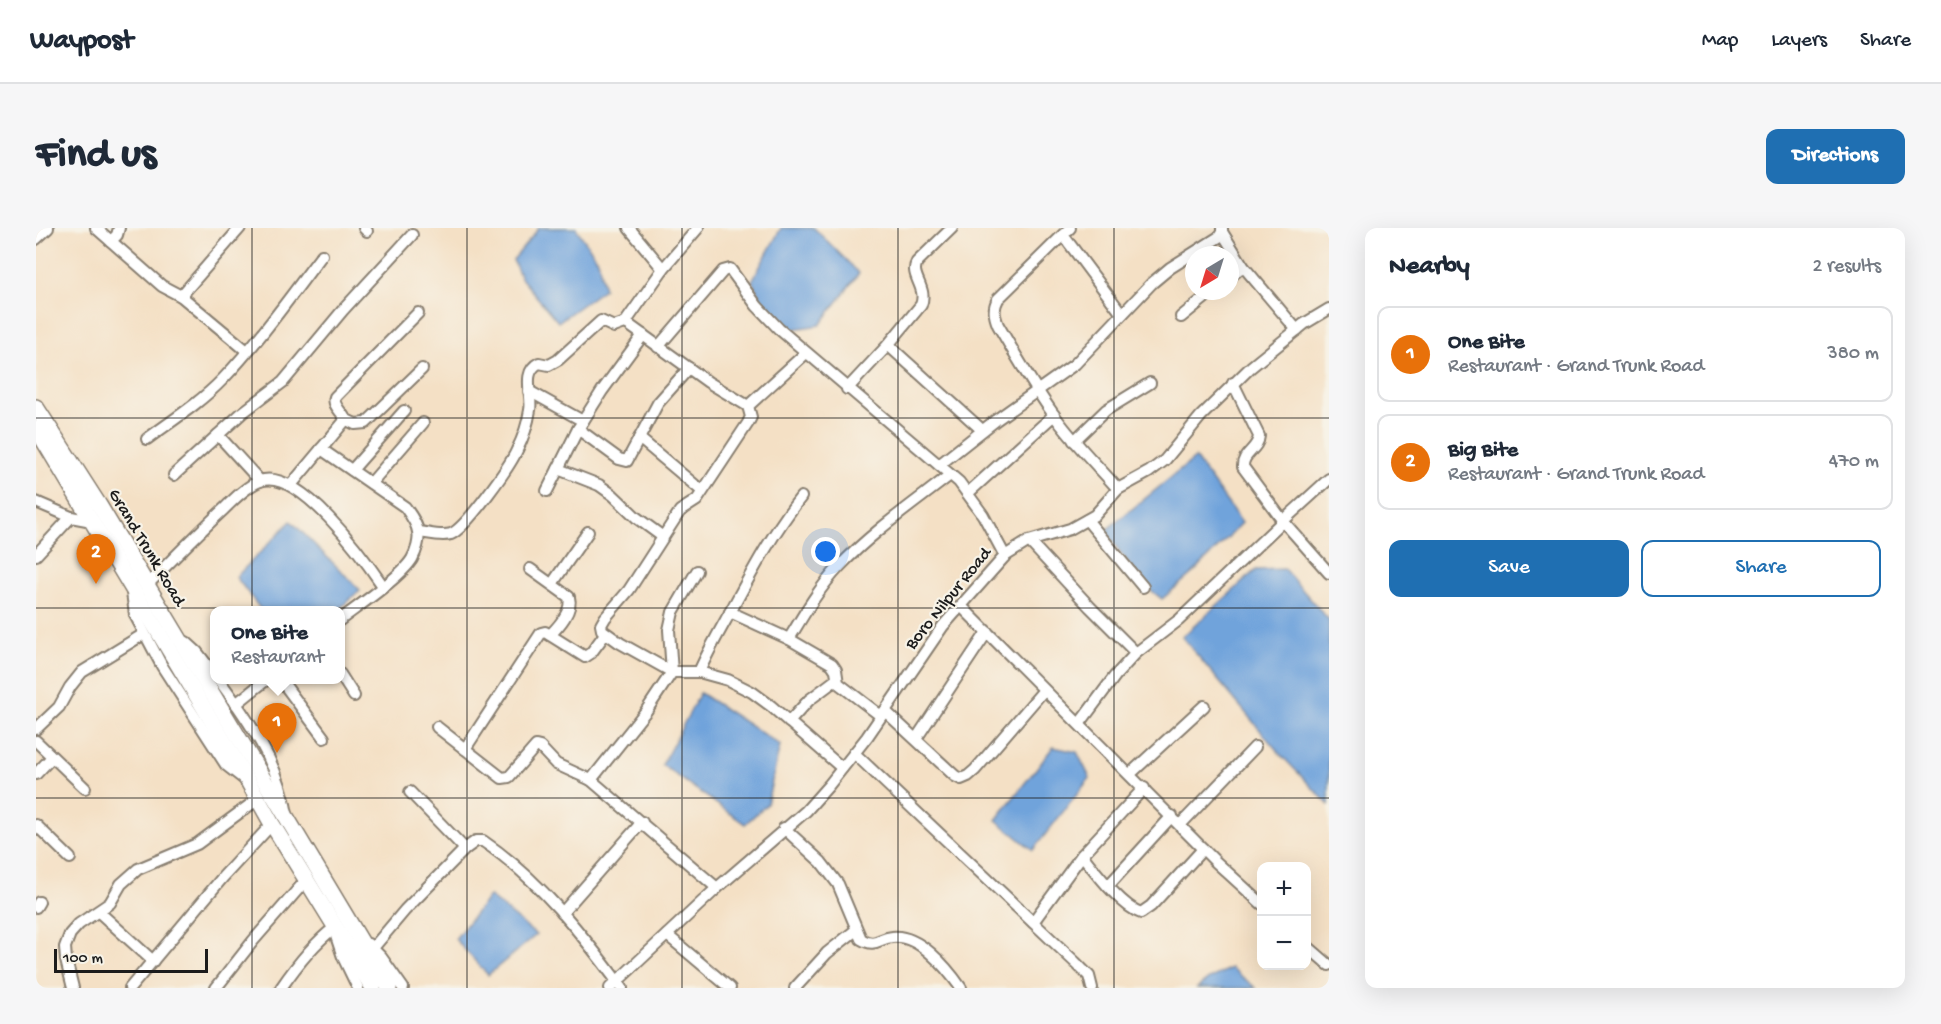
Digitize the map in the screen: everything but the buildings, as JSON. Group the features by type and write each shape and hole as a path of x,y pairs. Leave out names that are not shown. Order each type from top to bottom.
{"highway":[{"name":"Grand Trunk Road","path":"36,406 99,505 139,587 272,824 373,988"},
{"name":"Grand Trunk Road","path":"36,428 92,521 172,629 389,988"}],"street":[{"path":"36,239 48,228"},
{"path":"96,228 162,286 181,296 247,351"},
{"path":"111,241 117,235 119,228"},
{"path":"181,296 240,228"},
{"path":"419,532 451,534 467,521 511,463 531,409 528,382 534,365 553,363 601,321 614,327 625,323 663,269 698,228"},
{"path":"847,389 921,305 924,298 914,273 914,267 951,228"},
{"path":"634,230 663,269"},
{"path":"1222,230 1243,266 1297,330"},
{"path":"939,465 982,430 1075,364 1170,268 1219,237 1222,230"},
{"path":"1118,489 1074,441 1038,389 1032,384 998,325 994,315 994,306 998,299 1066,232 1122,314"},
{"path":"174,476 255,401 283,382 412,235"},
{"path":"147,439 199,401 223,379 322,255"},
{"path":"1239,269 1243,266"},
{"path":"658,347 723,271 730,269 779,329 939,465 968,493 1005,556"},
{"path":"1181,317 1202,300"},
{"name":"Boro Nilpur Road","path":"616,986 717,888 783,828 806,811 854,753 938,634 1005,556 1029,541 1071,529 1095,515 1118,489 1149,472 1165,460 1201,416 1251,367 1297,330 1329,309"},
{"path":"418,313 333,401 345,419 355,424 366,423 422,369"},
{"path":"625,323 688,368 748,406 751,417 694,503 683,507 629,590 605,618 601,625 602,630 672,672 699,672 728,680 752,692 842,768"},
{"path":"547,490 581,425 602,391 643,335"},
{"path":"888,345 982,430"},
{"path":"748,406 806,353"},
{"path":"529,391 581,425 623,461 627,461 658,403 688,368"},
{"path":"1074,441 1106,410 1150,383"},
{"path":"1233,384 1259,436 1256,447 1246,456 1243,467 1283,521 1328,570"},
{"path":"352,470 404,411"},
{"path":"968,493 1054,415"},
{"path":"291,485 345,419"},
{"path":"371,483 423,423"},
{"path":"218,435 260,481"},
{"path":"639,438 702,491"},
{"path":"321,449 405,507 419,532 413,558 404,569 345,616"},
{"path":"558,469 599,485 663,537"},
{"path":"789,639 819,591 839,567 881,529 950,475"},
{"path":"249,783 226,765 144,634 135,615 139,587 238,496 260,481 276,479 291,485 336,525 383,586"},
{"path":"1080,723 1115,676 1136,653 1179,620 1329,479"},
{"path":"699,672 710,647 760,555 801,497"},
{"path":"36,502 71,517 92,521"},
{"path":"36,555 71,517"},
{"path":"1087,520 1143,587"},
{"path":"552,584 588,532"},
{"path":"1029,541 1136,653"},
{"path":"530,569 569,597 570,602 560,625 550,635"},
{"path":"591,780 646,711 672,672 669,630 673,612 697,571"},
{"path":"961,606 1203,849 1257,899"},
{"path":"730,612 789,639 835,667 837,679 841,685 883,713 961,779 975,770 1044,690"},
{"path":"172,629 197,652 210,669"},
{"path":"465,749 541,633 545,632 581,657 585,657 591,653 605,633"},
{"path":"915,739 987,632"},
{"path":"36,729 59,707 82,672 144,634"},
{"path":"789,722 809,700 837,679"},
{"path":"345,682 354,696"},
{"path":"222,684 264,749 284,793 288,822"},
{"path":"236,704 261,684"},
{"path":"284,684 324,738"},
{"path":"1130,774 1204,706"},
{"path":"437,727 502,778 506,778 536,746 540,747 556,764 591,780 717,888"},
{"path":"36,741 85,788"},
{"path":"1180,825 1255,747"},
{"path":"854,753 1089,976 1092,988"},
{"path":"36,774 52,757"},
{"path":"1033,922 1082,855 1144,788"},
{"path":"410,792 465,849"},
{"path":"73,988 65,947 70,934 79,924 110,903 121,884 138,869 197,844 258,799"},
{"path":"1108,886 1172,816"},
{"path":"562,913 642,822"},
{"path":"130,988 222,878 272,824"},
{"path":"36,825 70,858"},
{"path":"783,828 821,862 838,884 861,939 868,943 875,943 891,937 908,938 929,952 951,974 961,988"},
{"path":"373,948 405,910 465,849 476,841 483,841 526,876 562,913 616,986"},
{"path":"1082,855 1108,886 1135,911 1141,913 1146,911 1203,849"},
{"path":"216,988 252,941 307,879"},
{"path":"99,912 153,961"},
{"path":"281,988 333,923"},
{"path":"333,923 343,957 358,988"},
{"path":"795,988 827,953 856,930"},
{"path":"357,934 373,948 403,988"},
{"path":"667,935 729,988"},
{"path":"1311,949 1329,965"}],"water":[{"path":"539,228 576,228 598,260 604,289 558,322 521,278 513,260"},
{"path":"781,228 814,228 859,273 820,325 787,330 763,304 752,281"},
{"path":"1195,458 1242,523 1194,572 1162,599 1143,584 1105,531"},
{"path":"291,521 360,590 342,606 258,606 236,577"},
{"path":"1284,569 1329,620 1329,805 1281,755 1182,637 1256,570"},
{"path":"700,693 780,745 767,804 745,824 662,765"},
{"path":"1053,747 1077,752 1090,778 1033,850 996,820"},
{"path":"489,896 536,935 488,975 455,939"},
{"path":"1231,968 1256,988 1197,988 1209,979"}],"place":[{"name":"Big Bite","path":"96,584"},
{"name":"One Bite","path":"277,753"}]}
